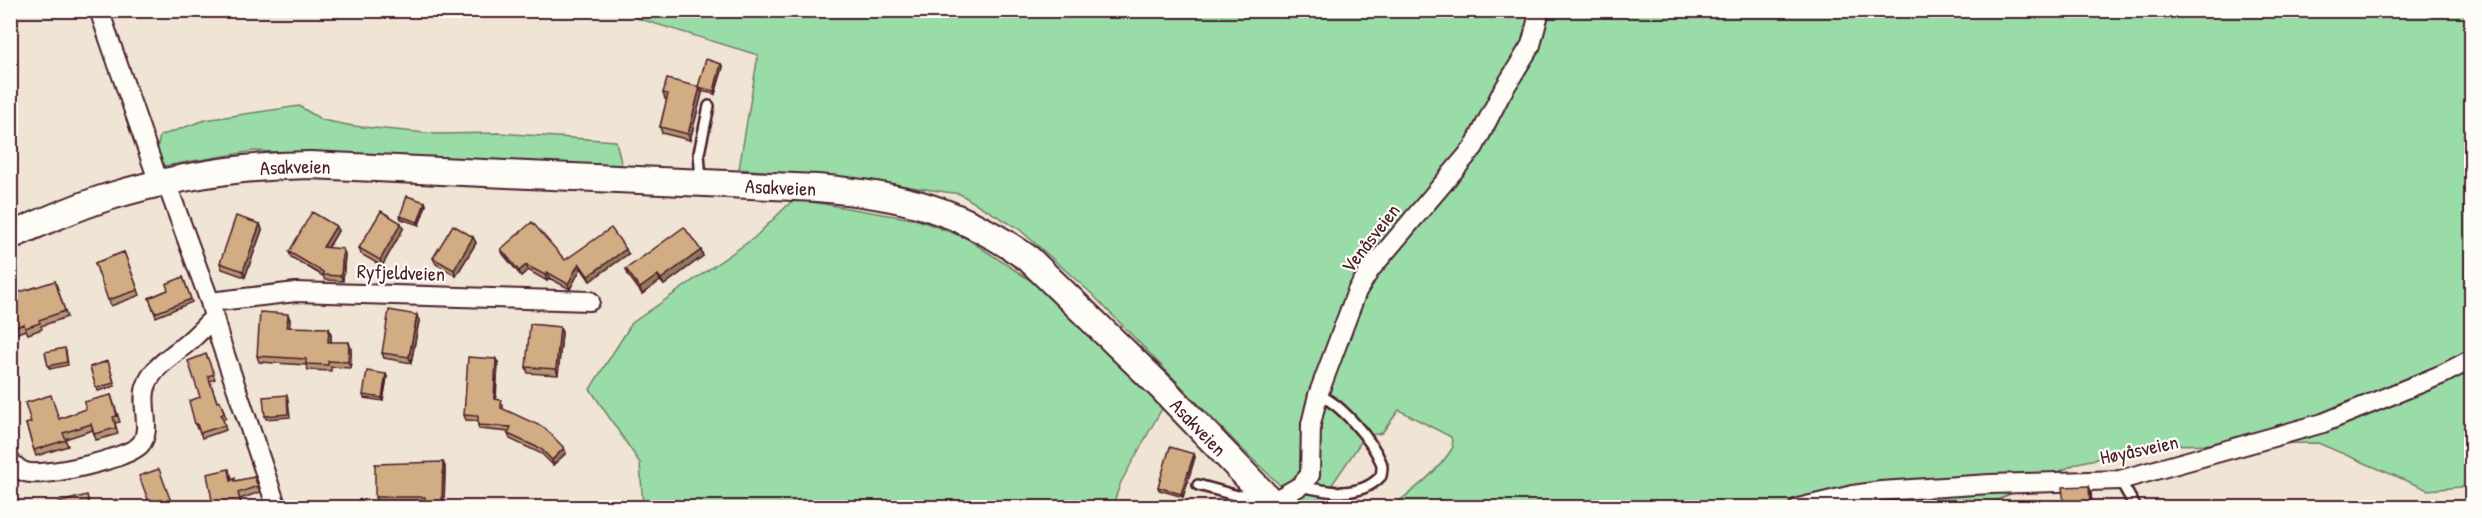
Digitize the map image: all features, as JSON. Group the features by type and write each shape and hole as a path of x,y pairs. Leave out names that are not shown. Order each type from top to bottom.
{"main road":[{"name":"Asakveien","path":"10,236 106,197 162,182 240,167 310,165 817,188 888,196 943,211 1007,243 1049,277 1270,500"}],"street":[{"path":"99,10 212,310 277,507"},
{"name":"Venåsveien","path":"1300,486 1310,475 1311,424 1318,395 1357,291 1370,270 1474,147 1501,94 1531,45 1540,10"},
{"name":"Ryfjeldveien","path":"212,310 296,292 590,301"},
{"path":"10,462 25,472 35,474 81,467 133,451 142,443 146,432 144,407 146,386 158,366 187,344 212,310"},
{"name":"Høyåsveien","path":"1798,507 1881,491 1990,484 2120,480 2323,423 2434,378 2472,359"},
{"path":"1270,500 1300,486"}],"lane":[{"path":"701,184 699,153 709,106"},
{"path":"1300,486 1327,492 1346,492 1376,482 1381,476 1382,464 1365,436 1330,398 1318,395"},
{"path":"2120,480 2136,507"},
{"path":"1198,485 1238,496 1270,500"}],"green space":[{"path":"630,11 2471,11 2471,486 2428,490 2318,443 2156,445 2078,463 1982,507 1391,507 1433,472 1453,447 1451,437 1399,410 1382,433 1365,436 1327,492 1326,499 1350,507 1303,507 1243,450 1091,293 1019,229 960,194 862,180 739,169 758,55 633,17"},
{"path":"299,106 322,120 353,126 437,134 499,133 616,141 622,167 254,151 164,166 157,149 160,136 205,120"},
{"path":"794,199 918,220 966,238 1036,284 1164,405 1121,482 1114,502 1122,507 643,508 640,463 590,389 632,323 754,238"}],"building":[{"path":"706,59 721,64 714,91 698,87"},
{"path":"667,79 700,87 688,134 660,127 668,94 663,93"},
{"path":"407,196 425,202 418,222 400,216"},
{"path":"381,211 401,223 380,260 359,248"},
{"path":"312,212 336,226 323,247 343,249 341,276 323,275 323,272 289,252"},
{"path":"236,216 260,224 243,271 220,263"},
{"path":"532,222 565,260 611,228 626,249 588,276 579,263 568,284 547,272 545,275 526,265 519,271 501,249"},
{"path":"453,225 473,237 454,270 433,258"},
{"path":"684,227 701,250 661,279 658,275 640,288 626,269"},
{"path":"124,252 138,290 108,300 95,263"},
{"path":"183,277 191,299 155,313 149,298 168,290 166,284"},
{"path":"55,281 65,311 39,320 40,323 25,328 24,324 12,328 10,295"},
{"path":"389,310 417,315 409,357 382,353"},
{"path":"260,312 288,314 287,327 329,328 328,342 349,342 348,362 328,361 328,365 306,364 306,359 257,356"},
{"path":"530,324 560,327 556,369 526,367"},
{"path":"65,348 67,362 48,366 45,352"},
{"path":"206,354 214,374 208,376 217,402 220,401 224,413 221,415 225,425 200,433 195,424 189,401 200,397 188,361"},
{"path":"468,357 496,359 494,399 501,400 501,408 545,428 564,448 552,460 541,449 508,434 511,427 478,425 478,416 464,415"},
{"path":"108,361 114,383 96,388 90,367"},
{"path":"367,371 386,374 382,398 363,395"},
{"path":"51,395 59,419 86,409 84,402 111,395 117,416 113,417 116,428 94,434 91,424 63,433 66,440 34,450 26,424 31,422 25,403"},
{"path":"287,395 288,414 265,416 263,397"},
{"path":"1170,447 1194,454 1181,494 1158,487"},
{"path":"443,462 442,501 425,501 425,497 375,497 375,464"},
{"path":"159,469 173,507 135,507 149,502 139,476"},
{"path":"229,469 231,481 235,478 235,481 254,477 258,486 238,493 241,504 205,507 212,500 207,474"},
{"path":"2089,486 2090,502 2064,504 2062,487"},
{"path":"87,495 90,507 43,507"},
{"path":"622,499 631,507 614,507"}]}
